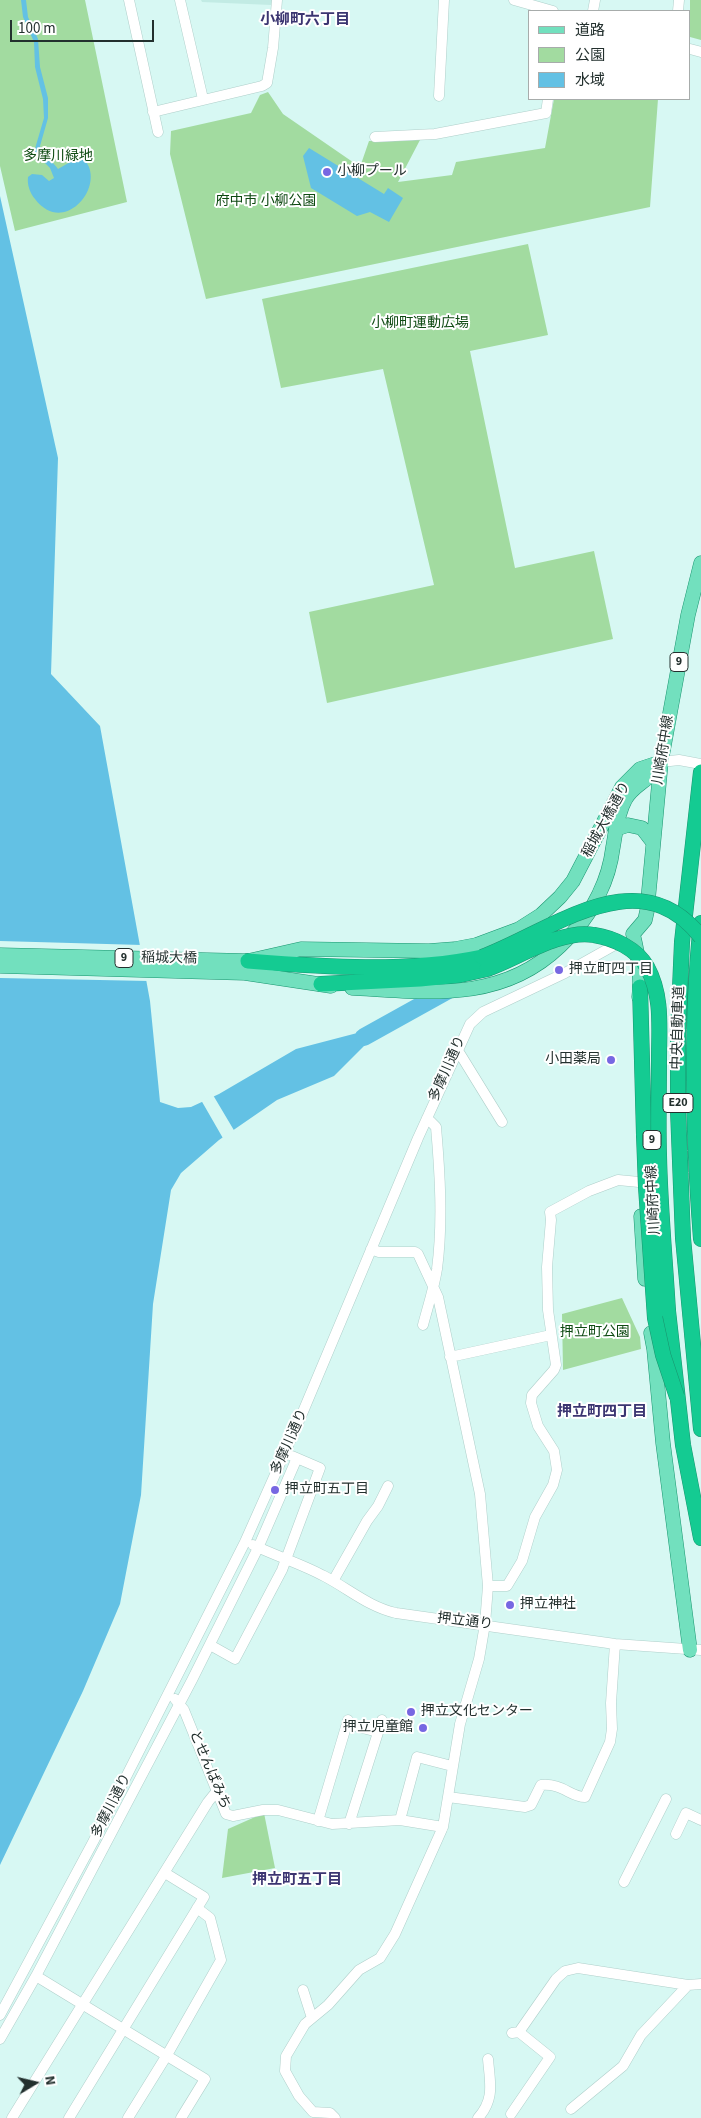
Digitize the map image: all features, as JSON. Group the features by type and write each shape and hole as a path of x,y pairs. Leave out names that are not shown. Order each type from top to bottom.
{"highway":[{"name":"中央自動車道","path":"701,771 682,942 678,1034 678,1110 683,1238 701,1429"},
{"path":"247,967 308,965 407,966 457,962 482,957 507,948 592,908 610,902 626,900 652,902 667,908 693,928 701,937"},
{"name":"中央自動車道","path":"701,923 695,1034 701,1239"},
{"path":"320,984 378,982 460,975 487,969 510,961 561,938 584,934 618,942 630,949 646,965 655,987 659,1011 659,1156 668,1310 683,1445 701,1538"},
{"path":"640,987 646,1187 655,1318 663,1355 677,1397"}],"main road":[{"name":"川崎府中線","path":"633,934 645,920 647,911 652,841 661,762 688,614 701,563"},
{"name":"稲城大橋通り","path":"247,967 342,988 429,992 474,989 519,975 554,951 581,923 599,895 608,869 621,807 633,788 652,774 661,762"},
{"name":"稲城大橋通り","path":"247,967 307,949 429,951 455,949 476,945 518,929 541,915 574,881 622,787 640,769 661,762"},
{"path":"616,830 628,825 642,828 652,841"},
{"name":"川崎府中線","path":"633,934 640,968 640,987 635,1030 639,1182 649,1247"},
{"name":"川崎府中線","path":"633,934 642,947 649,966 654,1011 649,1247 650,1330 654,1349 663,1443 695,1650"},
{"name":"稲城大橋","path":"0,955 247,967"},
{"name":"稲城大橋","path":"0,966 247,967"}],"street":[{"path":"130,0 158,132"},
{"path":"180,0 203,99"},
{"path":"153,112 262,86 267,83 273,48 277,0"},
{"path":"439,96 444,0"},
{"path":"514,0 550,10"},
{"path":"375,137 435,134 546,113 548,100"},
{"path":"661,762 679,760 701,771"},
{"name":"多摩川通り","path":"0,2015 61,1905 245,1542 427,1118 470,1024 478,1016 595,957 633,934"},
{"path":"457,1049 502,1122"},
{"path":"423,1325 434,1285 439,1250 436,1127 427,1118"},
{"path":"488,1586 507,1586 522,1561 535,1517 553,1485 557,1470 554,1451 538,1426 531,1403 532,1395 556,1366 548,1310 547,1267 550,1212 589,1191 618,1180 639,1182"},
{"path":"335,2118 330,2114 312,2112 299,2096 285,2071 286,2056 305,2024 328,2005 359,1970 380,1958 395,1934 443,1827 460,1724 479,1659 485,1624 488,1586 480,1494 471,1445 434,1285 418,1254 415,1252 379,1252 371,1249"},
{"path":"450,1357 551,1335"},
{"path":"210,1645 235,1659 286,1560 320,1468 285,1452"},
{"path":"0,2039 36,1976 210,1645 258,1548 297,1458"},
{"path":"333,1581 388,1486"},
{"name":"押立通り","path":"245,1542 333,1581 352,1594 382,1610 615,1644 695,1650"},
{"path":"448,1797 525,1807 531,1805 541,1785 552,1784 580,1797 585,1797 610,1742 615,1644"},
{"path":"168,1695 179,1702"},
{"name":"とせんばみち","path":"179,1702 226,1814 233,1816 263,1810 278,1810 332,1824 400,1820 443,1827"},
{"path":"350,1824 382,1720"},
{"path":"318,1821 348,1722 378,1732"},
{"path":"400,1820 417,1757 452,1766"},
{"path":"12,2118 216,1792"},
{"path":"624,1882 666,1800"},
{"path":"676,1834 686,1813 701,1820"},
{"path":"69,2118 204,1897 165,1873"},
{"path":"128,2118 221,1960 210,1918 197,1908"},
{"path":"511,2114 550,2057 515,2033 556,1979 565,1971 578,1968 688,1985 701,1984"},
{"path":"36,1976 205,2080 181,2118"},
{"path":"571,2109 623,2066 641,2035 688,1985"},
{"path":"303,1990 312,2018"},
{"path":"478,2118 486,2108 491,2088 488,2059"}],"shaded area":[{"path":"201,0 272,0 271,5 202,2"}],"green space":[{"name":"多摩川緑地","path":"0,0 85,0 127,202 15,231 0,166"},
{"path":"690,0 701,0 701,40 691,37"},
{"name":"府中市 小柳公園","path":"268,92 283,114 360,167 369,141 420,140 398,182 452,175 456,162 545,148 554,100 658,100 650,207 206,299 170,154 171,131 251,113 260,95"},
{"name":"小柳町運動広場","path":"528,244 548,335 470,351 515,568 594,551 613,639 327,703 309,612 434,585 383,369 281,388 262,299"},
{"name":"押立町公園","path":"622,1298 640,1337 641,1349 563,1370 562,1314"},
{"path":"264,1813 275,1868 222,1878 228,1829"}],"water":[{"path":"21,0 26,0 28,17 38,39 40,67 48,98 48,118 40,146 58,169 72,161 73,155 79,155 88,165 91,177 88,190 81,201 72,209 60,213 47,210 35,199 28,186 28,177 32,174 42,175 49,181 54,178 50,168 34,152 44,118 43,99 35,67 34,42 23,17"},
{"name":"小柳プール","path":"309,148 384,194 388,188 403,198 389,222 370,212 357,216 311,188 303,156"},
{"path":"0,196 58,458 51,674 100,726 150,1001 160,1102 178,1108 191,1107 219,1094 296,1049 384,1026 334,1076 277,1100 219,1140 181,1173 171,1190 153,1304 141,1495 120,1604 83,1691 0,1865"}],"pier":[{"path":"0,941 142,945 149,981 0,978"},
{"path":"213,1095 235,1132 224,1140 201,1100"}],"waterway":[{"path":"364,1037 454,987"}],"place":[{"name":"小柳プール","path":"327,172"},
{"name":"押立町四丁目","path":"559,970"},
{"name":"小田薬局","path":"611,1060"},
{"name":"押立町五丁目","path":"275,1490"},
{"name":"押立神社","path":"510,1605"},
{"name":"押立文化センター","path":"411,1712"},
{"name":"押立児童館","path":"423,1728"}],"district":[{"name":"小柳町六丁目","path":"305,21"},
{"name":"押立町四丁目","path":"602,1413"},
{"name":"押立町五丁目","path":"297,1881"}]}
